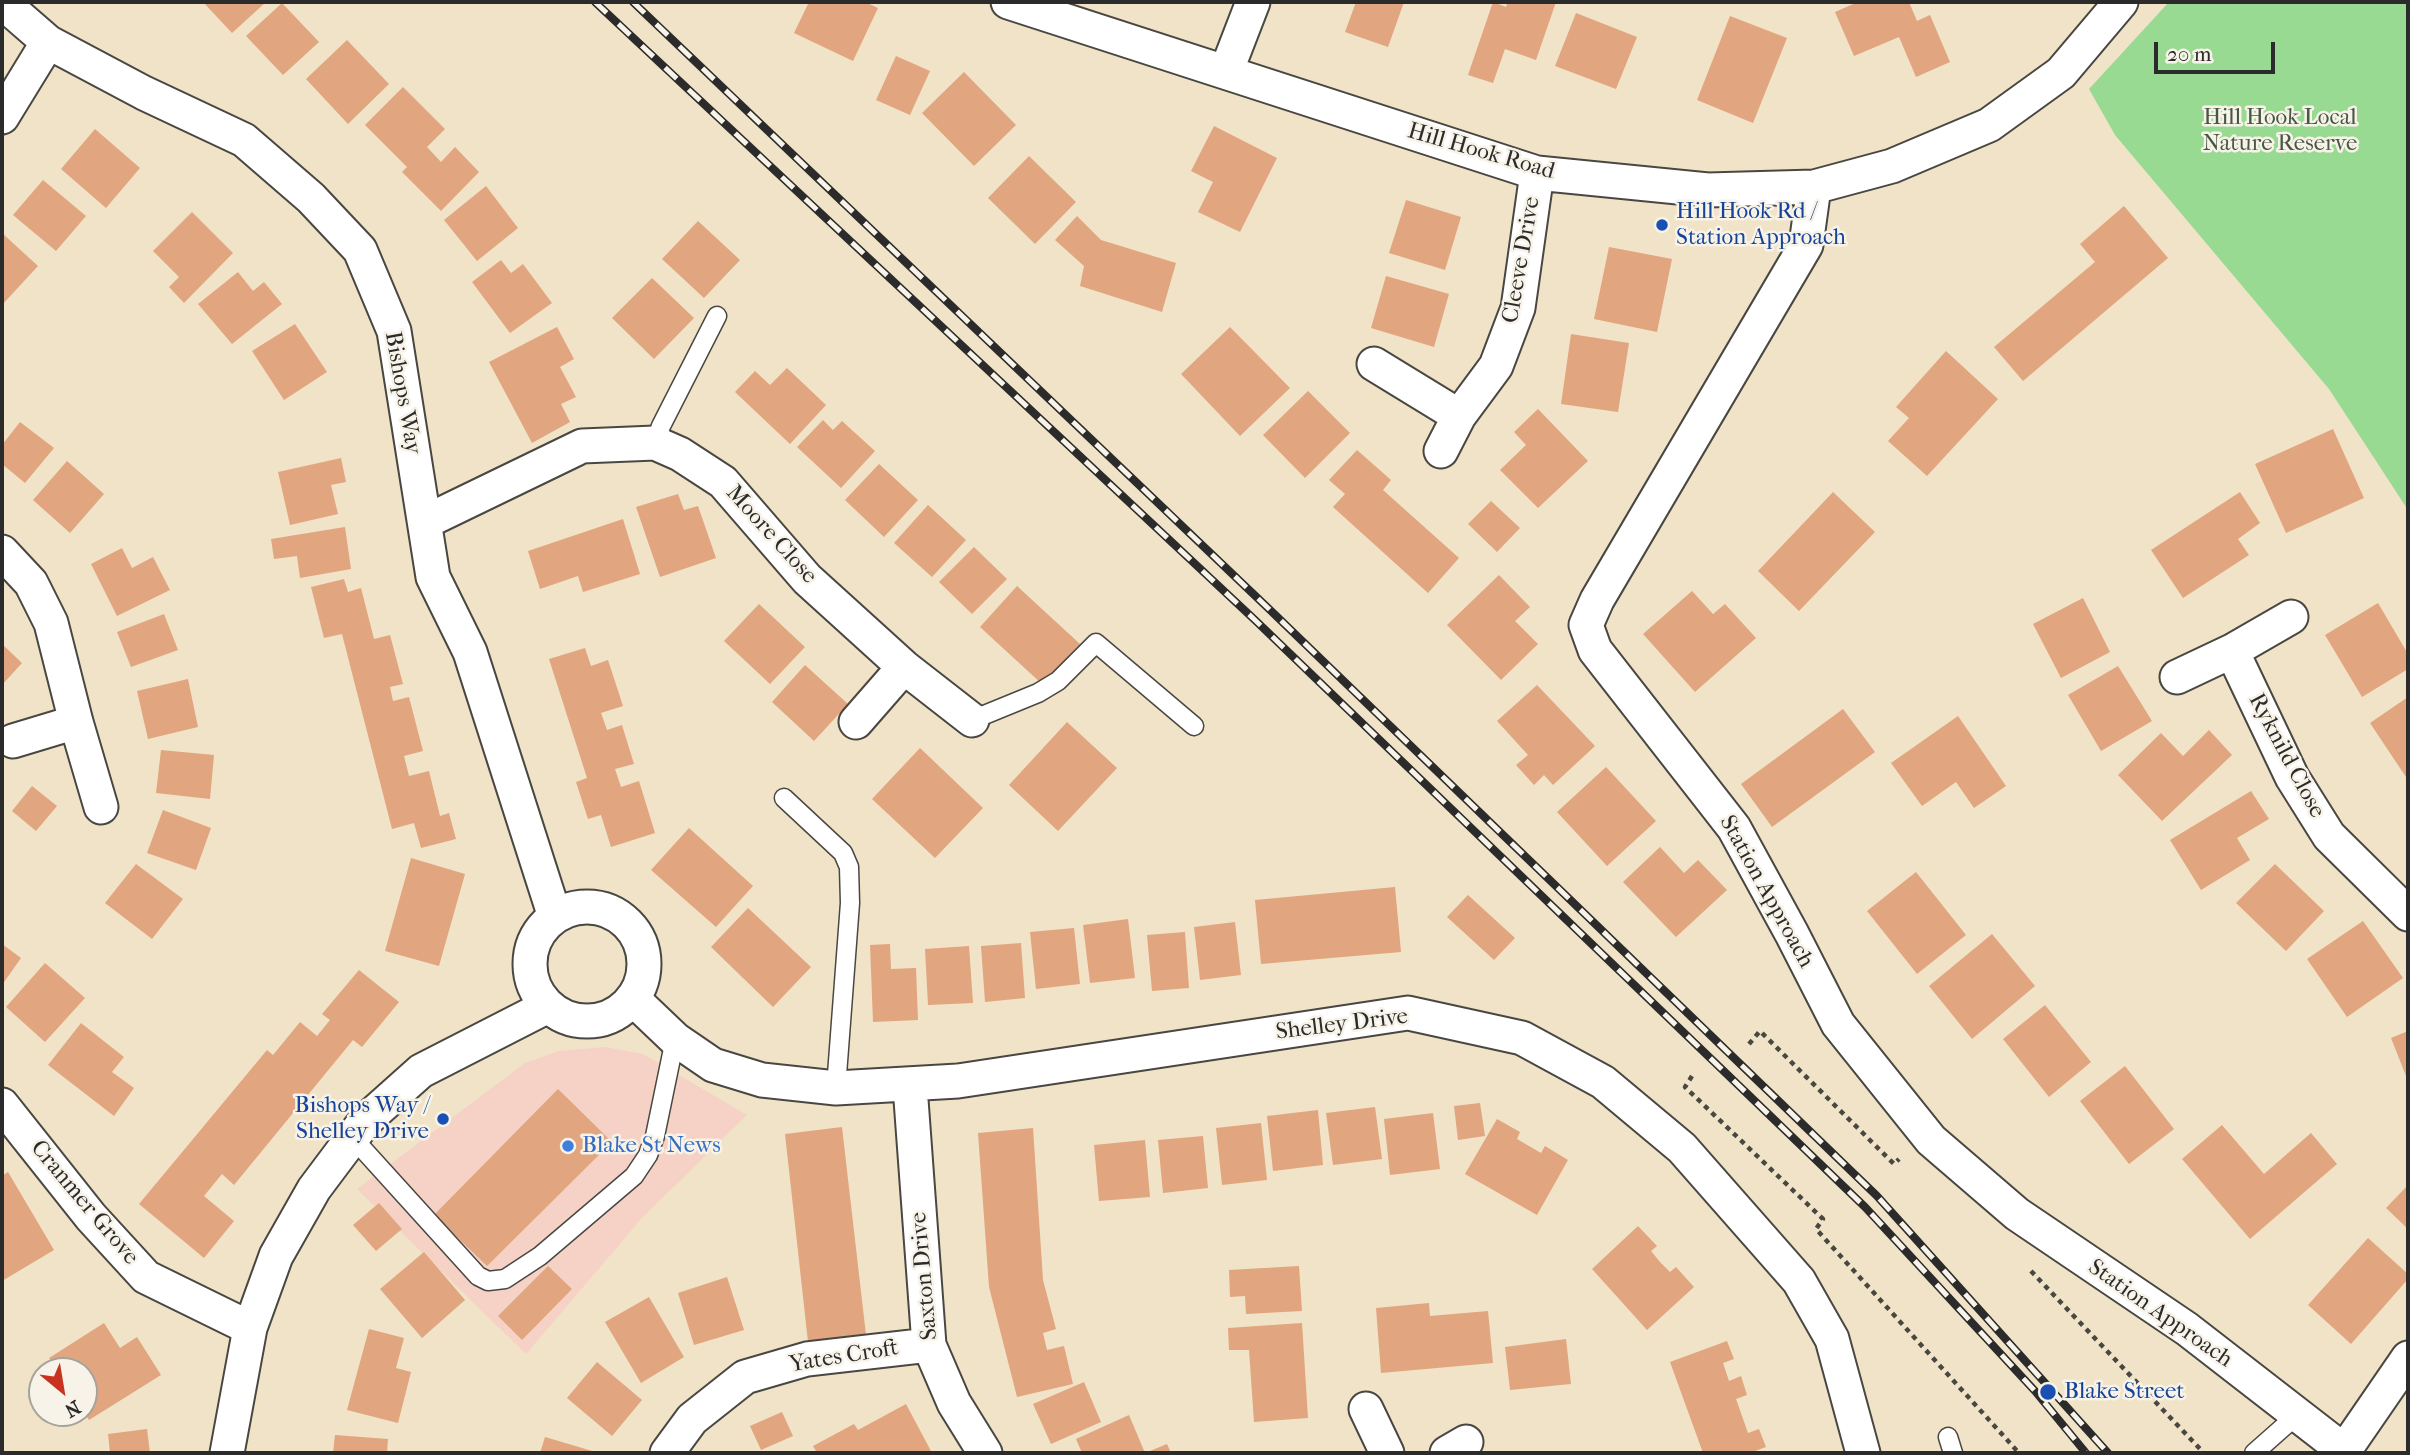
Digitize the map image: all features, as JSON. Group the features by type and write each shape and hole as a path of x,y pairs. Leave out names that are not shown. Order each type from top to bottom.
{"street":[{"name":"Bishops Way","path":"2,2 48,42 144,93 244,140 311,198 360,250 394,331 433,577 470,652 555,917"},
{"name":"Hill Hook Road","path":"1008,2 1537,173 1708,190 1814,187 1892,166 1989,125 2061,73 2120,2"},
{"path":"1226,72 1252,2"},
{"path":"2,117 48,42"},
{"name":"Cleeve Drive","path":"1441,451 1459,416 1496,366 1518,308 1537,173"},
{"name":"Station Approach","path":"1814,187 1806,245 1597,600 1586,625 1595,650 1734,828 1838,1024 1931,1140 2017,1214 2187,1329 2345,1452"},
{"path":"1374,364 1459,416"},
{"name":"Moore Close","path":"425,522 582,446 655,443 680,454 723,482 807,579 904,667 972,720"},
{"path":"2,552 31,583 51,623 101,807"},
{"path":"2176,677 2232,651 2291,617"},
{"name":"Ryknild Close","path":"2232,651 2292,777 2329,836 2408,914"},
{"path":"856,722 904,667"},
{"path":"13,741 76,722"},
{"path":"591,907 607,910 624,919 639,938 645,961 641,984 633,999 623,1009 597,1021 573,1020 548,1006 534,987 530,962 536,938 544,926 555,917 570,910 591,907"},
{"name":"Shelley Drive","path":"633,999 675,1040 713,1065 762,1080 836,1088 909,1086 958,1081 1408,1013 1522,1038 1603,1082 1682,1148 1799,1281 1832,1339 1863,1453"},
{"path":"227,1453 250,1328 276,1256 313,1189 365,1121 421,1071 548,1006"},
{"name":"Saxton Drive","path":"909,1086 929,1345 954,1403 985,1453"},
{"name":"Cranmer Grove","path":"2,1105 91,1217 146,1277 250,1328"},
{"name":"Yates Croft","path":"667,1453 692,1419 745,1377 807,1359 929,1345"},
{"path":"2345,1452 2408,1359"},
{"path":"1366,1409 1387,1453"}],"lane":[{"path":"655,443 661,426 718,316"},
{"path":"972,720 1028,697 1058,681 1096,643 1194,726"},
{"path":"784,799 843,853 849,867 850,904 836,1088"},
{"path":"352,1137 478,1276 488,1281 505,1279 540,1256 634,1176 648,1155 654,1136 675,1040"},
{"path":"2254,1453 2297,1415"}],"path":[{"path":"1692,1076 1685,1087 1823,1219 1816,1229 2019,1453"}],"shaded area":[{"path":"605,1047 643,1054 747,1115 642,1218 526,1354 357,1189 525,1063 559,1051"}],"green space":[{"name":"Hill Hook Local Nature Reserve","path":"2169,2 2408,2 2408,510 2329,389 2115,135 2089,89"}],"building":[{"path":"203,2 266,2 232,33"},
{"path":"809,2 865,2 878,8 853,61 794,33"},
{"path":"1356,2 1404,2 1388,47 1345,32"},
{"path":"1493,2 1506,7 1508,2 1556,2 1536,60 1505,49 1493,83 1468,75"},
{"path":"1858,2 1909,2 1917,21 1930,15 1950,62 1916,77 1899,37 1854,56 1835,12"},
{"path":"282,3 319,42 283,75 246,36"},
{"path":"1576,13 1637,37 1616,89 1555,66"},
{"path":"1730,16 1787,38 1753,123 1697,100"},
{"path":"347,40 389,84 348,124 306,79"},
{"path":"896,56 930,71 910,115 876,100"},
{"path":"964,72 1016,125 974,166 922,113"},
{"path":"403,87 445,129 427,147 441,162 455,147 479,172 441,211 402,172 407,167 365,125"},
{"path":"1214,126 1277,158 1240,232 1198,212 1213,182 1191,171"},
{"path":"95,129 140,168 106,208 61,169"},
{"path":"1029,156 1076,202 1035,244 988,198"},
{"path":"43,180 86,216 56,251 13,215"},
{"path":"486,186 518,228 477,261 444,220"},
{"path":"1406,200 1461,217 1445,270 1389,253"},
{"path":"2124,206 2168,258 2023,381 1994,347 2095,262 2080,244"},
{"path":"192,212 233,253 184,303 169,287 179,277 153,251"},
{"path":"1077,216 1101,240 1176,263 1162,312 1080,286 1084,266 1055,240"},
{"path":"698,221 740,260 704,298 662,259"},
{"path":"2,233 38,266 2,305"},
{"path":"1609,247 1672,259 1657,332 1594,319"},
{"path":"501,260 511,273 523,264 552,303 510,333 472,282"},
{"path":"238,272 253,291 264,282 282,304 232,344 198,304"},
{"path":"1386,276 1449,294 1434,347 1371,328"},
{"path":"652,278 694,318 654,359 612,318"},
{"path":"295,324 327,372 284,400 252,351"},
{"path":"557,327 574,359 560,367 576,397 561,404 570,422 532,443 489,362"},
{"path":"1230,327 1290,388 1240,436 1181,374"},
{"path":"1571,334 1629,343 1618,412 1561,404"},
{"path":"1946,351 1998,399 1927,476 1888,441 1909,418 1896,407"},
{"path":"787,368 826,405 790,444 735,392 755,371 770,385"},
{"path":"1308,391 1350,433 1305,478 1263,435"},
{"path":"1538,409 1588,461 1538,508 1500,470 1526,445 1514,432"},
{"path":"823,420 833,430 842,421 875,451 841,488 797,447"},
{"path":"20,422 54,448 25,483 2,464 2,445"},
{"path":"2333,429 2364,498 2286,533 2255,464"},
{"path":"1357,450 1391,480 1383,490 1459,558 1428,593 1333,507 1345,494 1329,480"},
{"path":"341,458 346,482 331,485 338,514 290,525 278,472"},
{"path":"67,461 104,494 70,533 33,500"},
{"path":"879,464 918,500 884,537 845,500"},
{"path":"1833,492 1875,532 1799,611 1758,571"},
{"path":"2240,492 2260,523 2238,539 2249,555 2183,598 2151,550"},
{"path":"678,494 684,510 698,506 716,558 660,577 636,507"},
{"path":"1491,501 1520,528 1497,552 1468,524"},
{"path":"928,505 966,540 932,577 894,543"},
{"path":"623,519 640,574 583,592 578,576 540,589 528,551"},
{"path":"345,527 351,569 300,578 297,556 274,559 271,539"},
{"path":"974,547 1007,579 972,614 939,582"},
{"path":"122,548 132,568 153,557 170,590 117,616 91,564"},
{"path":"1499,575 1530,607 1515,621 1538,644 1501,680 1447,625"},
{"path":"344,579 348,592 361,588 374,639 390,635 403,684 390,687 393,701 409,697 423,751 404,756 409,776 429,771 440,816 449,813 456,839 421,848 414,823 392,829 342,634 324,638 311,587"},
{"path":"1017,586 1080,644 1042,684 980,627"},
{"path":"1692,591 1713,614 1725,604 1756,638 1695,692 1643,634"},
{"path":"2083,598 2110,652 2061,678 2033,624"},
{"path":"2378,603 2408,654 2408,669 2362,697 2325,635"},
{"path":"759,604 805,647 770,684 724,641"},
{"path":"164,614 178,650 131,667 117,632"},
{"path":"2,644 22,663 2,685"},
{"path":"585,648 591,666 608,660 623,706 601,713 607,730 622,725 634,764 615,769 621,787 639,781 655,833 611,847 601,815 588,819 576,782 587,778 549,659"},
{"path":"805,665 848,704 814,741 772,702"},
{"path":"2118,666 2152,721 2101,751 2068,695"},
{"path":"188,679 198,727 148,739 137,691"},
{"path":"1537,685 1595,746 1553,785 1544,775 1534,785 1516,765 1528,755 1497,721"},
{"path":"2408,697 2408,780 2370,723"},
{"path":"1843,709 1875,752 1772,827 1741,784"},
{"path":"1958,716 2006,786 1974,808 1956,782 1922,806 1891,763"},
{"path":"1067,722 1117,768 1058,831 1009,785"},
{"path":"2209,730 2232,755 2162,821 2118,775 2161,733 2183,756"},
{"path":"920,748 983,808 935,858 872,799"},
{"path":"161,750 214,755 210,799 156,793"},
{"path":"1606,767 1656,821 1607,866 1557,812"},
{"path":"32,786 57,806 36,831 12,811"},
{"path":"2251,791 2269,819 2237,838 2250,860 2201,890 2170,840"},
{"path":"163,810 211,828 196,870 147,853"},
{"path":"689,828 753,886 716,927 651,870"},
{"path":"1660,847 1684,873 1698,860 1727,890 1676,937 1623,882"},
{"path":"411,858 465,874 439,966 385,951"},
{"path":"136,864 183,899 152,939 105,903"},
{"path":"2275,864 2324,911 2286,951 2236,903"},
{"path":"1916,872 1966,935 1917,974 1867,911"},
{"path":"1395,887 1401,952 1261,964 1255,900"},
{"path":"1468,895 1515,938 1494,960 1447,917"},
{"path":"748,908 811,967 773,1007 711,947"},
{"path":"1128,919 1135,978 1090,983 1083,925"},
{"path":"2363,921 2403,978 2347,1017 2307,959"},
{"path":"1235,922 1241,975 1200,980 1194,927"},
{"path":"1074,928 1080,984 1036,989 1030,932"},
{"path":"1185,932 1189,988 1152,991 1147,935"},
{"path":"1992,934 2035,986 1972,1039 1929,986"},
{"path":"1021,943 1025,998 985,1002 981,946"},
{"path":"2,944 21,958 2,985"},
{"path":"890,944 891,969 916,968 918,1020 873,1022 870,945"},
{"path":"969,946 973,1003 928,1005 925,949"},
{"path":"45,963 85,998 45,1042 6,1007"},
{"path":"359,970 399,1002 362,1047 353,1040 234,1185 222,1174 204,1196 234,1221 204,1258 139,1204 267,1050 273,1055 300,1022 317,1036 330,1020 322,1014"},
{"path":"2045,1005 2091,1062 2049,1097 2003,1039"},
{"path":"81,1023 124,1057 112,1072 134,1088 114,1116 48,1065"},
{"path":"2408,1031 2408,1081 2391,1038"},
{"path":"2125,1066 2174,1129 2129,1164 2080,1101"},
{"path":"558,1089 612,1142 487,1266 434,1215"},
{"path":"1480,1103 1485,1136 1458,1140 1454,1106"},
{"path":"1375,1107 1382,1159 1333,1165 1326,1113"},
{"path":"1318,1110 1323,1165 1273,1171 1267,1116"},
{"path":"1433,1113 1440,1169 1390,1175 1384,1119"},
{"path":"1497,1119 1520,1132 1517,1139 1541,1153 1545,1146 1568,1160 1537,1215 1465,1174"},
{"path":"1261,1123 1267,1180 1222,1185 1216,1128"},
{"path":"2222,1125 2264,1174 2311,1133 2337,1164 2250,1239 2182,1159"},
{"path":"842,1127 866,1335 808,1342 785,1134"},
{"path":"1033,1128 1043,1280 1056,1329 1043,1333 1047,1350 1064,1346 1073,1384 1017,1397 989,1287 978,1133"},
{"path":"1203,1136 1208,1188 1163,1193 1158,1140"},
{"path":"1145,1140 1150,1197 1099,1201 1094,1145"},
{"path":"8,1172 54,1250 2,1281 2,1176"},
{"path":"2408,1185 2408,1229 2386,1208"},
{"path":"379,1203 402,1229 376,1251 353,1225"},
{"path":"1638,1226 1657,1246 1651,1251 1660,1262 1670,1272 1676,1267 1694,1287 1647,1330 1592,1269"},
{"path":"2368,1238 2408,1274 2408,1279 2351,1344 2308,1305"},
{"path":"424,1252 465,1300 422,1338 380,1289"},
{"path":"548,1266 572,1289 522,1340 498,1316"},
{"path":"1299,1266 1302,1311 1246,1314 1245,1296 1230,1297 1229,1270"},
{"path":"727,1277 744,1330 694,1345 678,1293"},
{"path":"649,1297 684,1357 641,1383 605,1322"},
{"path":"1429,1303 1430,1316 1488,1311 1493,1363 1381,1373 1376,1308"},
{"path":"104,1323 120,1348 137,1337 161,1375 98,1414 98,1357 51,1357"},
{"path":"1302,1323 1308,1418 1254,1422 1249,1350 1229,1350 1228,1328"},
{"path":"369,1329 404,1338 396,1368 411,1372 398,1423 347,1410"},
{"path":"1566,1339 1571,1384 1510,1390 1505,1347"},
{"path":"1727,1341 1734,1359 1723,1363 1729,1381 1741,1376 1747,1395 1736,1399 1748,1433 1759,1429 1766,1447 1755,1451 1756,1453 1703,1453 1670,1362"},
{"path":"597,1362 642,1400 612,1436 567,1398"},
{"path":"1084,1382 1101,1422 1051,1444 1033,1404"},
{"path":"906,1404 932,1453 817,1453 813,1446 854,1424 858,1430"},
{"path":"782,1412 793,1436 761,1450 750,1426"},
{"path":"1129,1415 1145,1453 1082,1453 1076,1439"},
{"path":"147,1429 150,1453 110,1453 108,1434"},
{"path":"335,1435 388,1439 387,1453 333,1453"},
{"path":"545,1437 599,1453 540,1453"},
{"path":"1167,1444 1171,1453 1145,1453"}],"railway":[{"path":"595,2 1256,621 1865,1207 2035,1391 2086,1453"},
{"path":"633,2 1268,608 1877,1196 2108,1453"}],"place":[{"name":"Hill Hook Rd / Station Approach","path":"1662,225"},
{"name":"Bishops Way / Shelley Drive","path":"443,1119"},
{"name":"Blake St News","path":"568,1146"},
{"name":"Blake Street","path":"2048,1392"}]}
